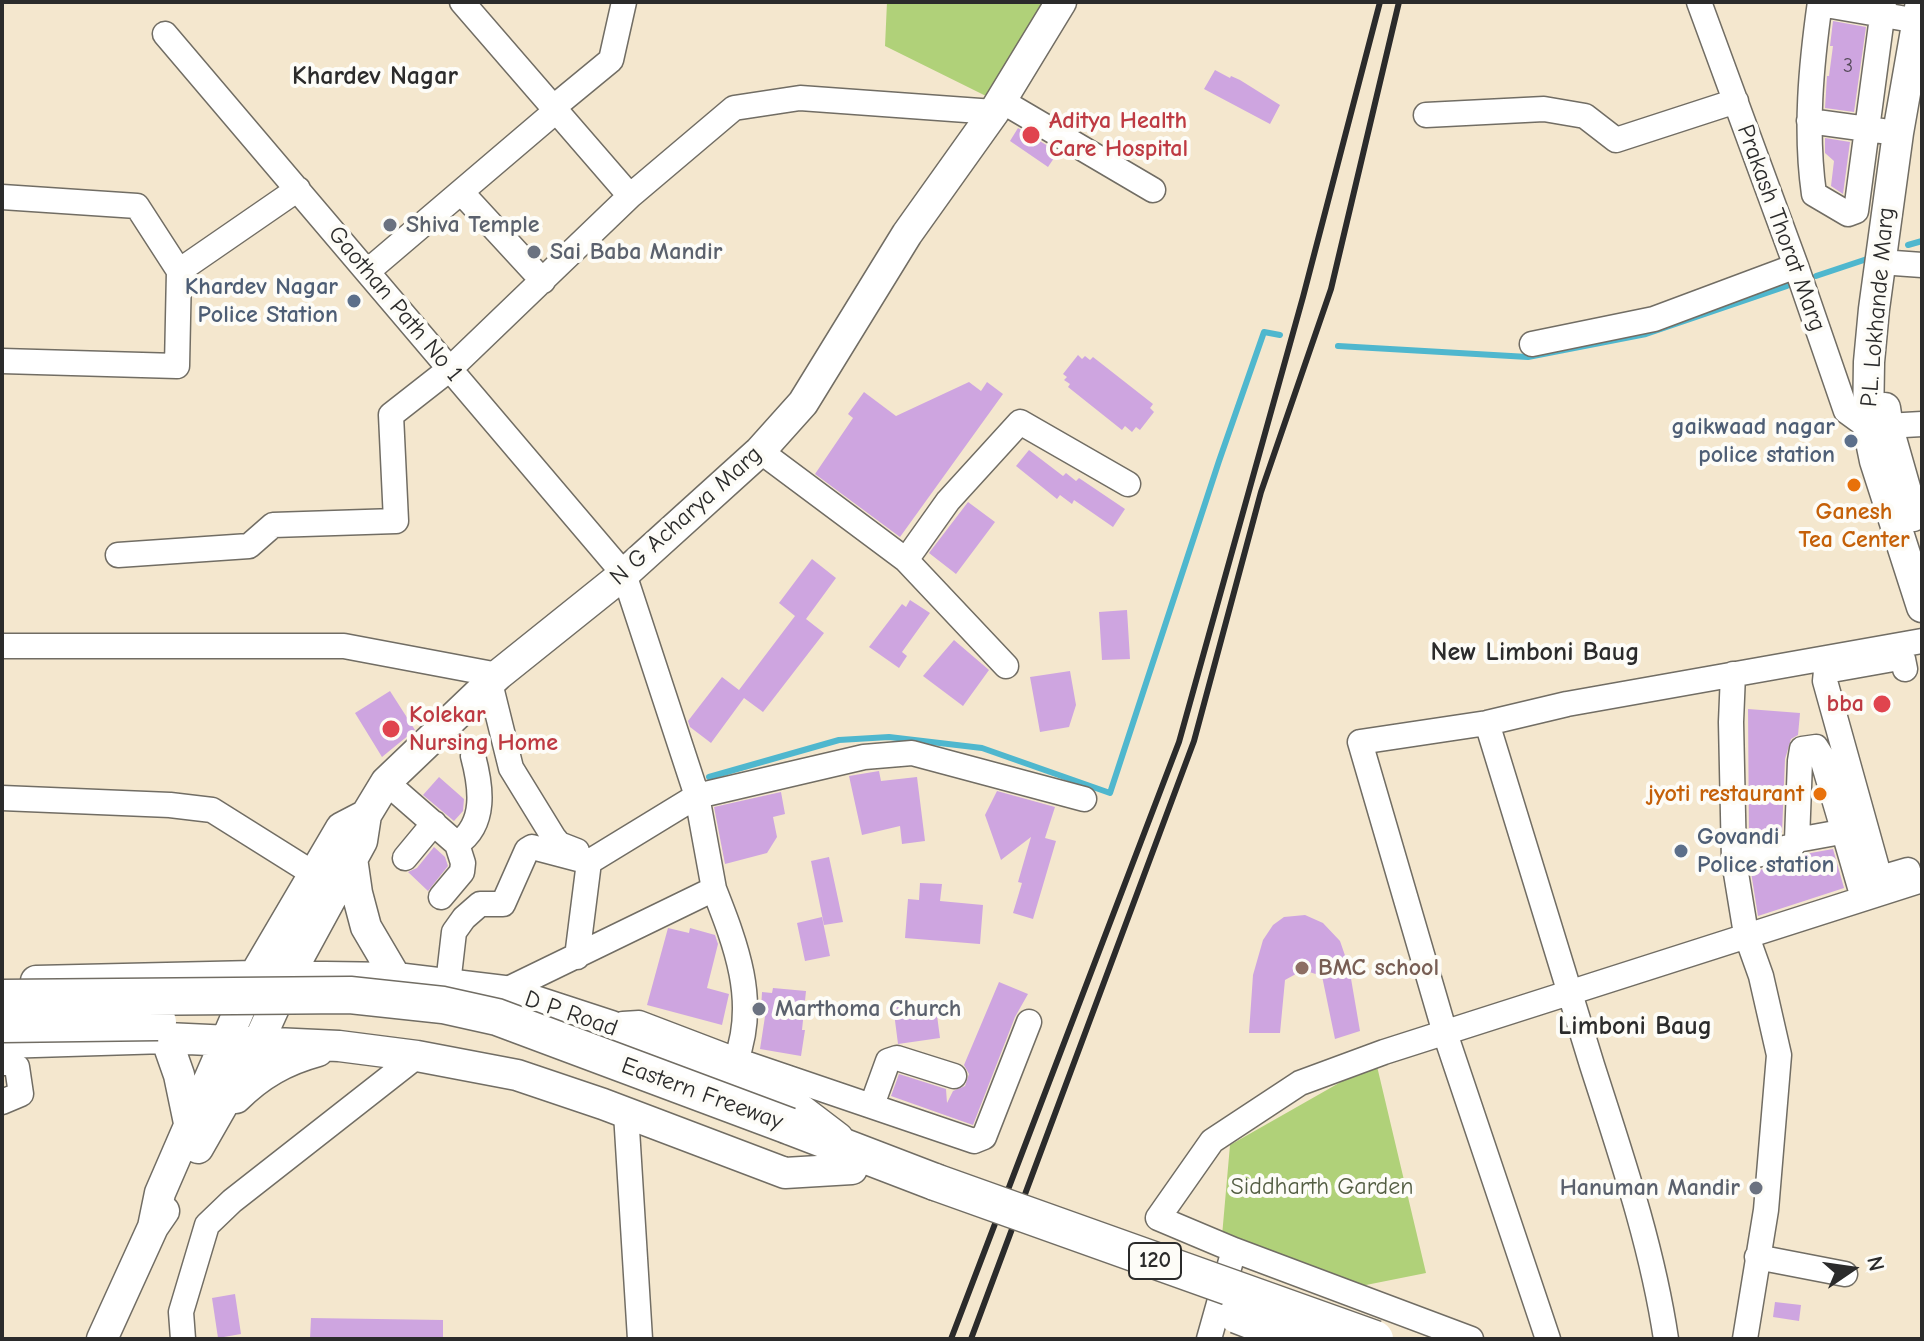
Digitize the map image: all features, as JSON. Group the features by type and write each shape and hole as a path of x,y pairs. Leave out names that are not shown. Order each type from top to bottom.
{"highway":[{"name":"Eastern Freeway","path":"2,998 350,995 443,1005 497,1017 785,1136"},
{"name":"Eastern Freeway","path":"2,1024 191,1021 357,1012 437,1024 505,1041 855,1160 1299,1339"},
{"name":"Eastern Freeway","path":"930,1190 1375,1339"}],"main road":[{"name":"N G Acharya Marg","path":"198,1128 226,1040 254,976 341,828 366,815 386,782 494,679 624,574 760,451 803,403 907,234 997,106 1061,2"},
{"name":"P.L. Lokhande Marg","path":"1919,12 1918,82 1875,461 1922,607"},
{"name":"P.L. Lokhande Marg","path":"1899,263 1898,133 1918,82"},
{"name":"P.L. Lokhande Marg","path":"1878,427 1922,546"},
{"path":"102,1339 153,1227 173,1199 198,1128 258,1043 288,977 362,841 366,815"},
{"path":"352,858 366,927 396,978"},
{"name":"D P Road","path":"2,982 254,976 396,978 504,991 611,1026 796,1106 855,1160"},
{"path":"166,1038 198,1128"},
{"path":"2,1043 166,1038 339,1046 417,1056 517,1075 785,1173 855,1160"},
{"path":"198,1128 261,1075 290,1060 339,1046"}],"street":[{"path":"462,2 558,106 630,196"},
{"path":"368,271 611,60 624,2"},
{"name":"Prakash Thorat Marg","path":"1699,2 1846,411 1878,427"},
{"path":"1883,8 1856,211 1848,214 1814,194 1809,121 1820,3 1883,8 1919,12"},
{"name":"Gaothan Path No 1","path":"165,34 624,574"},
{"path":"118,555 249,546 273,525 396,521 391,415 451,368 630,196 734,108 800,98 997,106 1153,190"},
{"path":"1426,115 1544,109 1585,116 1616,140 1736,101"},
{"path":"1809,121 1898,133"},
{"path":"179,271 298,189"},
{"path":"461,192 543,281"},
{"path":"2,197 137,206 179,271 177,366 2,361"},
{"path":"1532,344 1654,319 1796,266"},
{"path":"906,560 948,501 1020,422 1128,484"},
{"path":"1878,427 1922,424"},
{"path":"760,451 906,560 1006,666"},
{"path":"624,574 670,734 695,790 714,889 737,948 747,1007 742,1043 736,1060"},
{"path":"1744,706 1747,680 1922,641"},
{"path":"2,646 344,646 494,679 511,768 559,844 571,850 588,852 695,790 864,757 912,753 1084,799"},
{"path":"1904,669 1903,659 1899,658 1826,671 1825,681 1879,875 1884,877 1922,865"},
{"path":"1548,1339 1445,1033 1360,742 1487,723 1567,704 1733,674 1794,671"},
{"path":"1733,674 1734,861 1746,934 1761,976 1779,1055 1766,1210 1760,1339"},
{"path":"1487,723 1548,929 1644,1231 1660,1295 1666,1339"},
{"path":"1797,840 1802,749 1816,747 1863,898"},
{"path":"457,844 466,838 478,820 480,805 473,756"},
{"path":"386,782 457,844 463,863 462,872 441,897"},
{"path":"577,957 589,862 695,790"},
{"path":"1798,801 1833,797"},
{"path":"2,798 170,805 212,810 314,874"},
{"path":"405,858 434,823"},
{"path":"1734,861 1792,846 1797,840 1834,832 1845,836"},
{"path":"448,984 454,932 480,904 503,904 527,850 532,847 589,862"},
{"path":"1471,1339 1234,1250 1158,1218 1212,1141 1300,1083 1384,1052 1922,880"},
{"path":"504,991 714,889"},
{"path":"611,1026 639,1023 736,1060 974,1141 984,1137 1029,1022"},
{"path":"183,1339 181,1312 207,1225 232,1201 417,1056"},
{"path":"872,1105 888,1061 897,1058 954,1076"},
{"path":"2,1063 17,1067 21,1094 2,1102"},
{"path":"626,1113 640,1339"},
{"path":"1209,1339 1234,1250"},
{"path":"1763,1258 1845,1274"},
{"path":"1745,1339 1763,1258"}],"green space":[{"path":"887,2 1046,2 986,96 885,46"},
{"name":"Siddharth Garden","path":"1376,1062 1426,1273 1356,1287 1222,1236 1230,1145"}],"building":[{"path":"1833,21 1866,27 1854,112 1825,108"},
{"path":"1215,70 1240,80 1280,105 1270,124 1204,89"},
{"path":"1018,128 1058,152 1048,167 1010,141"},
{"path":"1825,138 1850,142 1843,194 1831,186 1834,161 1825,153"},
{"path":"1078,355 1082,359 1085,356 1090,360 1093,357 1153,404 1150,408 1154,412 1140,430 1136,427 1132,432 1125,426 1122,430 1068,387 1070,384 1064,380 1067,377 1063,374"},
{"path":"969,382 981,391 987,382 1003,394 900,537 815,474 853,418 848,414 864,392 896,416"},
{"path":"1029,450 1063,476 1066,473 1076,481 1079,478 1125,509 1113,527 1074,500 1072,504 1060,495 1057,499 1016,466"},
{"path":"968,502 995,522 956,574 929,553"},
{"path":"812,559 836,578 806,619 824,633 763,712 744,698 711,743 690,727 688,721 722,677 739,690 795,616 779,603"},
{"path":"910,600 930,613 902,652 907,656 899,668 869,647 902,604 906,607"},
{"path":"1127,610 1130,659 1102,660 1099,612"},
{"path":"954,640 989,670 963,706 923,676"},
{"path":"1070,671 1076,705 1069,727 1040,732 1030,677"},
{"path":"390,691 415,730 382,757 355,713"},
{"path":"1748,709 1800,713 1798,735 1791,739 1785,759 1782,833 1749,842"},
{"path":"879,771 881,781 917,777 925,841 902,844 900,826 862,835 849,776"},
{"path":"439,777 464,799 463,811 454,821 423,795"},
{"path":"997,791 1055,807 1045,838 1056,841 1033,919 1013,913 1031,837 1001,860 985,815"},
{"path":"781,792 785,814 773,817 777,837 767,853 725,864 714,807"},
{"path":"434,847 445,857 448,866 428,891 408,872 417,868"},
{"path":"1833,849 1844,888 1758,916 1751,872 1796,861 1805,854"},
{"path":"829,857 843,922 824,925 811,861"},
{"path":"920,883 942,884 940,901 983,905 980,944 905,938 908,899 919,900"},
{"path":"1305,915 1323,923 1340,941 1349,967 1360,1031 1335,1039 1322,976 1303,970 1285,980 1280,1033 1249,1033 1253,975 1263,940 1273,925 1284,917"},
{"path":"822,917 830,956 805,961 797,923"},
{"path":"668,928 689,933 690,928 715,935 718,944 707,988 729,994 722,1025 647,1005"},
{"path":"999,982 1028,994 1015,1017 973,1125 891,1096 899,1074 946,1089 947,1103 953,1091 965,1086 969,1074 964,1065"},
{"path":"773,988 806,991 801,1056 760,1049 766,1010 761,1010 762,992 772,993"},
{"path":"935,1000 940,1038 898,1044 893,1005"},
{"path":"235,1294 241,1334 218,1338 212,1298"},
{"path":"1775,1302 1801,1305 1799,1321 1773,1317"},
{"path":"311,1318 443,1320 443,1339 310,1339"}],"waterway":[{"path":"1908,245 1922,241"},
{"path":"1816,276 1873,257"},
{"path":"1338,346 1528,357 1646,334 1787,286"},
{"path":"709,777 839,740 889,737 982,748 1110,793 1264,332 1280,335"}],"railway":[{"path":"951,1339 1179,742 1303,297 1380,2"},
{"path":"971,1339 1194,741 1261,492 1331,289 1399,2"}],"place":[{"name":"Aditya Health Care Hospital","path":"1031,135"},
{"name":"Shiva Temple","path":"390,225"},
{"name":"Sai Baba Mandir","path":"534,252"},
{"name":"Khardev Nagar Police Station","path":"354,301"},
{"name":"gaikwaad nagar police station","path":"1851,441"},
{"name":"Ganesh Tea Center","path":"1854,485"},
{"name":"bba","path":"1882,704"},
{"name":"Kolekar Nursing Home","path":"391,729"},
{"name":"jyoti restaurant","path":"1820,794"},
{"name":"Govandi Police station","path":"1681,851"},
{"name":"BMC school","path":"1302,968"},
{"name":"Marthoma Church","path":"759,1009"},
{"name":"Hanuman Mandir","path":"1756,1188"}],"district":[{"name":"Khardev Nagar","path":"375,77"},
{"name":"New Limboni Baug","path":"1535,653"},
{"name":"Limboni Baug","path":"1635,1027"}]}
